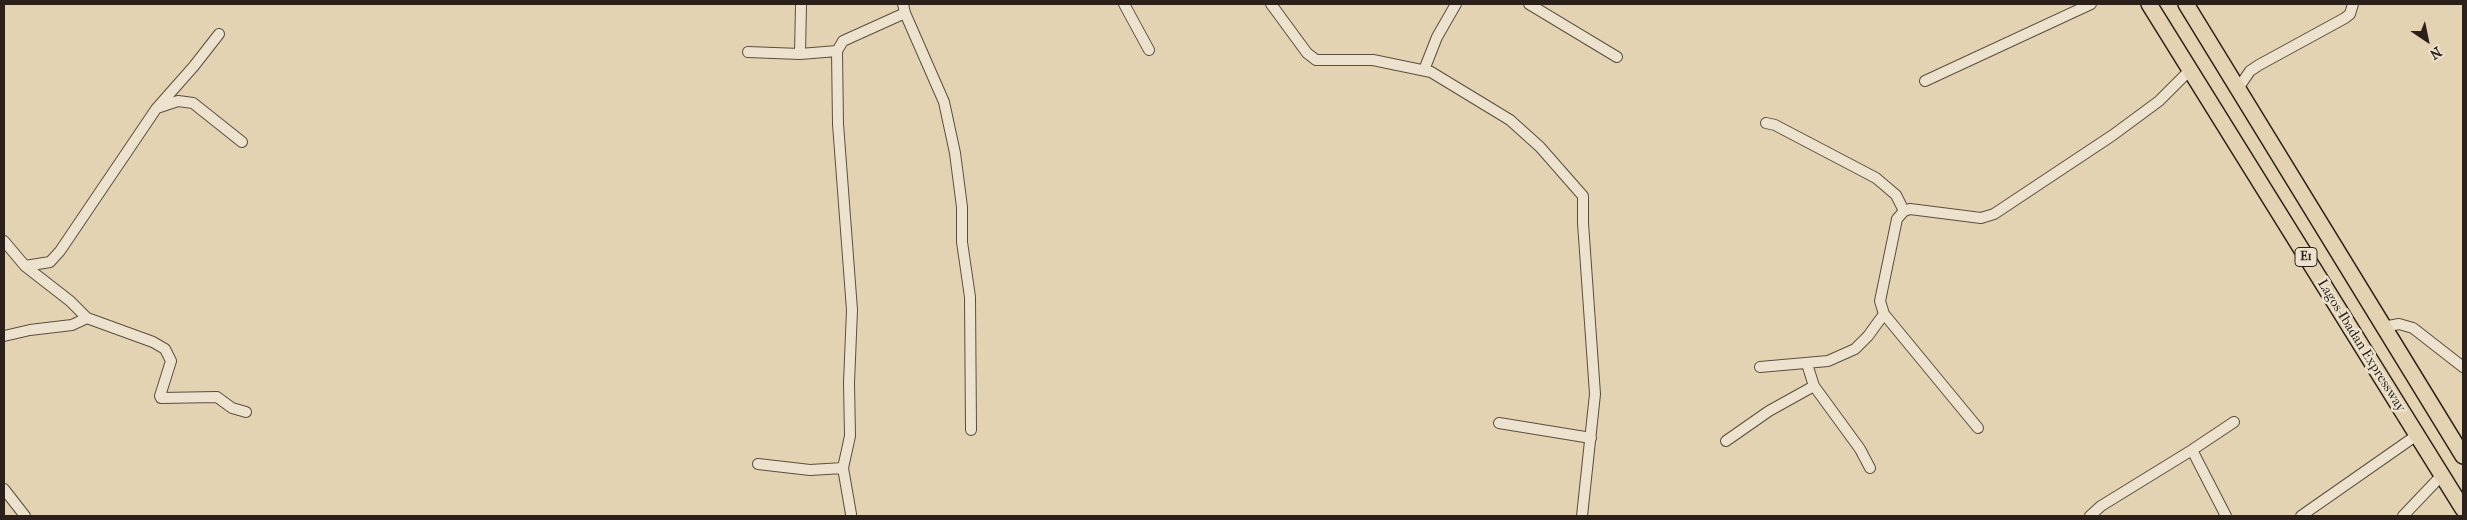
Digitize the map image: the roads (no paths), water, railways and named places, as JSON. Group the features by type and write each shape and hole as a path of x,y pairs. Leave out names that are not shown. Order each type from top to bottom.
{"highway":[{"name":"Lagos-Ibadan Expressway","path":"2149,4 2463,509"},
{"name":"E1","path":"2186,4 2463,456"}],"street":[{"path":"800,54 801,4"},
{"path":"1124,4 1149,50"},
{"path":"1271,4 1306,53 1316,60 1373,60 1431,72 1510,120 1540,147 1583,196 1583,224 1595,394 1592,438 1582,516"},
{"path":"1424,70 1437,37 1456,4"},
{"path":"1530,4 1617,57"},
{"path":"1925,81 2091,4"},
{"path":"2238,88 2250,71 2259,65 2346,18 2350,14 2353,4"},
{"path":"851,514 843,468 850,436 849,383 852,310 838,124 837,51 843,40 904,8 944,102 955,154 962,207 962,242 970,297 971,430"},
{"path":"25,266 50,262 60,251 156,109 219,34"},
{"path":"748,52 800,54 837,51"},
{"path":"1978,428 1884,314 1880,301 1897,219 1904,211 1910,209 1980,218 1994,214 2136,118 2159,101 2190,70"},
{"path":"156,109 178,101 193,103 242,142"},
{"path":"1766,123 1775,125 1876,178 1896,195 1904,211"},
{"path":"4,241 25,266 70,300 87,318 153,342 165,349 171,361 161,398 217,397 232,408 246,412"},
{"path":"1760,367 1828,361 1855,349 1868,336 1884,314"},
{"path":"4,336 30,330 72,325 87,318"},
{"path":"2384,327 2399,324 2413,328 2463,364"},
{"path":"1807,364 1814,386 1860,449 1870,468"},
{"path":"1726,441 1769,411 1814,386"},
{"path":"2090,516 2101,506 2234,422"},
{"path":"1499,423 1592,438"},
{"path":"2301,516 2417,435"},
{"path":"2192,450 2226,516"},
{"path":"758,464 810,470 843,468"},
{"path":"2403,516 2442,475"},
{"path":"4,489 25,516"}]}
